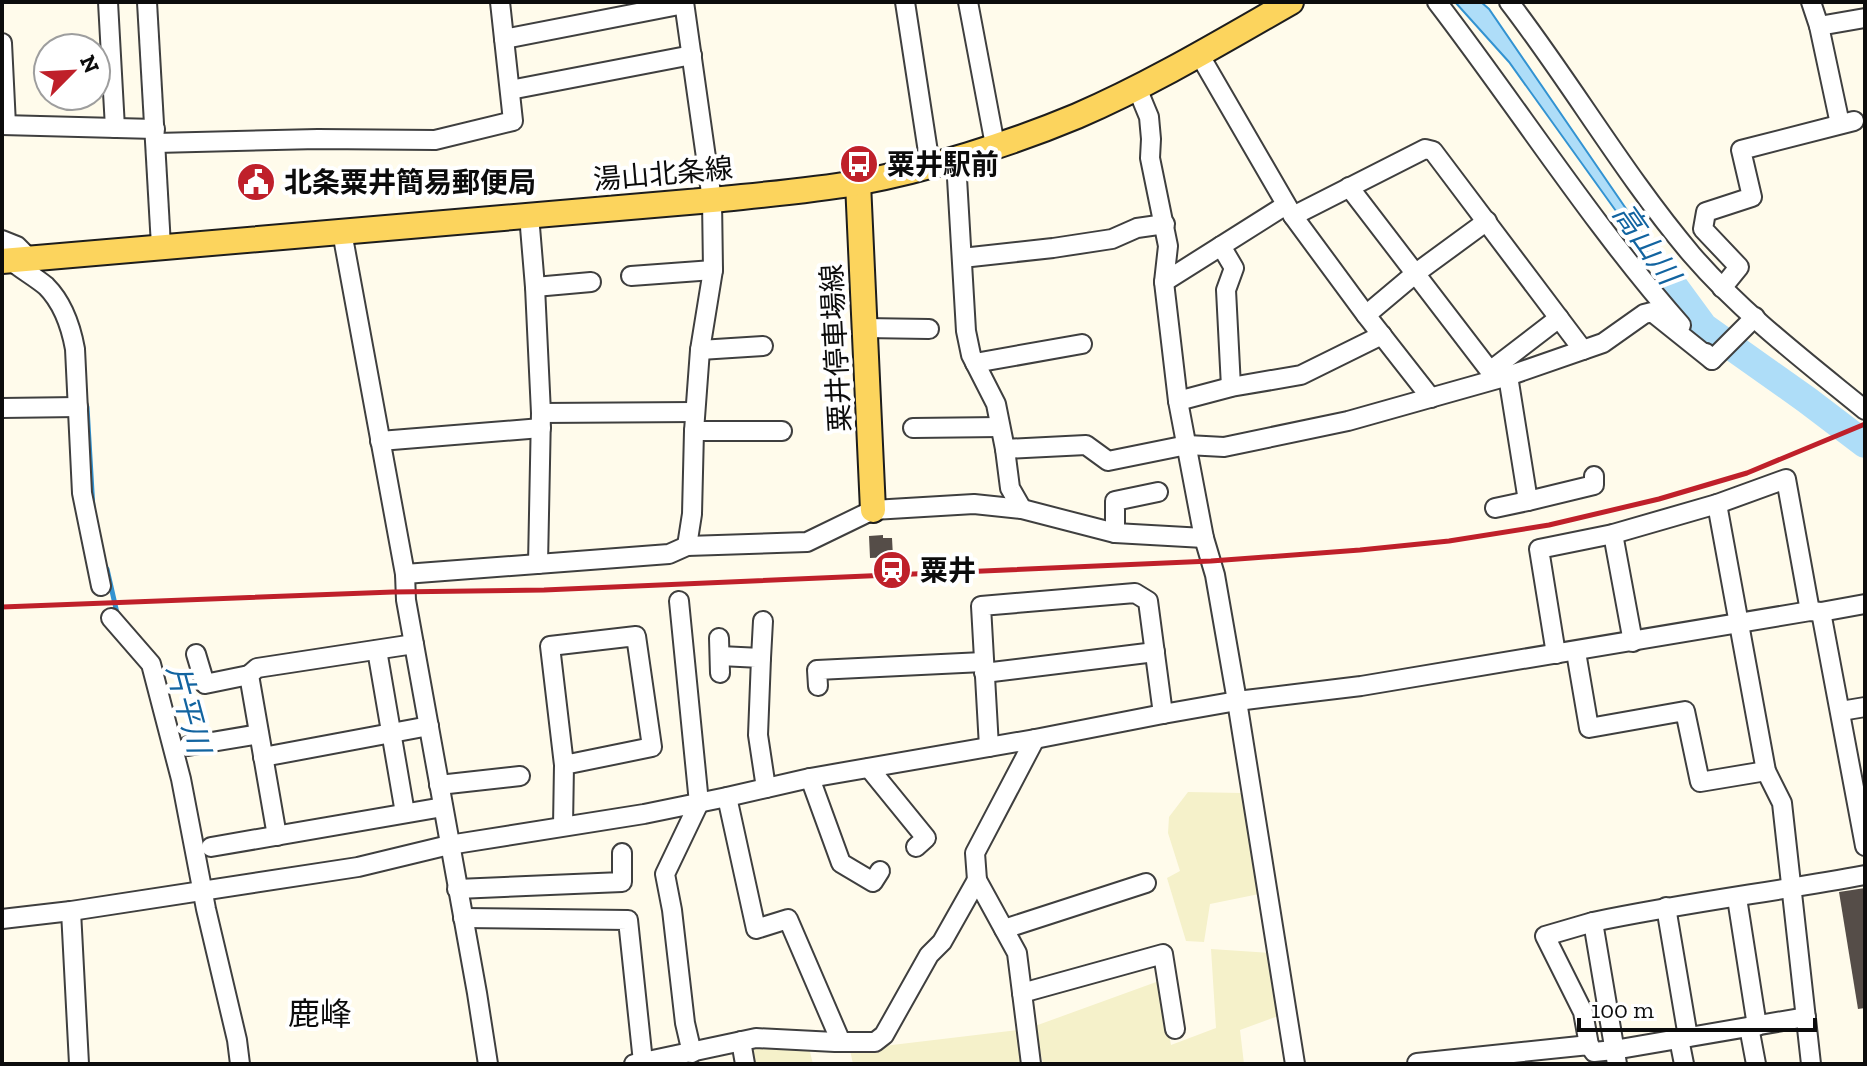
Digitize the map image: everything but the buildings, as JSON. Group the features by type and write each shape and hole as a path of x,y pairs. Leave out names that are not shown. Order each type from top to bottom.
{"main road":[{"name":"湯山北条線","path":"11,255 342,232 712,200 858,183 940,162 1076,116 1137,88 1291,2"},
{"name":"粟井停車場線","path":"858,183 873,510"}],"street":[{"path":"108,2 115,128"},
{"path":"147,2 161,246"},
{"path":"2,43 4,125 115,128 156,136 435,140 513,121 500,2"},
{"path":"905,2 940,162 957,178 966,331 971,355 996,404 1010,488 1022,509"},
{"path":"968,2 995,145"},
{"path":"1437,2 1572,189 1666,308 1716,357"},
{"path":"1509,2 1664,221 1722,288 1752,321 1865,410"},
{"path":"1722,288 1739,267 1703,229 1706,212 1752,197 1741,150 1847,123 1811,2"},
{"path":"504,39 684,3 712,200 713,270 700,350 692,514 687,546"},
{"path":"1819,26 1865,18"},
{"path":"1199,54 1290,211 1431,398"},
{"path":"510,90 692,55"},
{"path":"1137,88 1149,117 1150,158 1168,246 1164,282 1178,401 1204,538 1215,575 1295,1064"},
{"path":"1164,282 1221,246 1425,149 1440,157 1583,350"},
{"path":"1349,187 1490,371 1559,318"},
{"path":"529,215 541,420 538,564"},
{"path":"1366,315 1416,273 1487,221"},
{"path":"962,258 1112,239 1137,228 1165,224"},
{"path":"342,232 405,574 406,600 488,1064"},
{"path":"1221,246 1234,268 1226,290 1231,387"},
{"path":"11,255 47,287 72,332 82,493 101,586"},
{"path":"631,276 713,270"},
{"path":"535,287 591,282"},
{"path":"1005,449 1086,445 1108,461 1187,445 1224,447 1348,421 1508,376 1603,343 1644,314 1652,312 1716,357"},
{"path":"1716,357 1752,321"},
{"path":"865,328 929,329"},
{"path":"1178,401 1231,387 1301,375 1382,335"},
{"path":"975,363 1082,344"},
{"path":"700,350 763,346"},
{"path":"1508,376 1528,501"},
{"path":"2,408 78,407"},
{"path":"380,441 541,420 695,412"},
{"path":"913,428 1000,427"},
{"path":"694,431 782,431"},
{"path":"1495,508 1594,485 1594,476"},
{"path":"1556,654 1539,549 1613,534 1717,504 1786,479 1841,711 1865,846"},
{"path":"1115,533 1115,501 1158,492"},
{"path":"405,574 669,554 687,546 807,542 873,510 974,504 1022,509 1115,533 1204,538"},
{"path":"1717,504 1766,771 1782,803 1811,1064"},
{"path":"1613,534 1633,642"},
{"path":"989,747 981,606 1135,593 1148,601 1163,714"},
{"path":"679,601 699,803 665,874 685,1023 692,1053"},
{"path":"2,919 358,867 449,845 644,814 810,778 1237,701 1361,686 1865,604"},
{"path":"111,618 151,664 206,890 240,1064"},
{"path":"763,621 758,735 766,788"},
{"path":"563,826 564,765 550,646 636,636 652,747 564,765"},
{"path":"196,654 205,684 249,675 257,668 414,644"},
{"path":"377,650 405,813"},
{"path":"818,686 817,670 984,668 1155,652"},
{"path":"1576,652 1589,728 1685,711 1700,782 1766,771"},
{"path":"720,656 761,658"},
{"path":"249,675 277,836"},
{"path":"1841,711 1865,707"},
{"path":"263,757 429,726"},
{"path":"188,746 259,734"},
{"path":"1031,1064 1017,953 977,880 975,853 1035,739"},
{"path":"869,768 926,838 916,847"},
{"path":"439,785 520,776"},
{"path":"810,778 841,863 873,882 880,871"},
{"path":"727,797 756,929 788,919 841,1042"},
{"path":"211,847 443,807"},
{"path":"457,889 622,882 622,853"},
{"path":"1806,1017 1684,1038 1615,1057 1594,1052 1589,1045 1583,1012 1545,936 1593,922 1666,907 1865,875"},
{"path":"463,918 628,920 638,1063 756,1038 875,1042 884,1035 929,955 942,942 977,880"},
{"path":"1004,929 1146,883"},
{"path":"1737,898 1756,1064"},
{"path":"1666,907 1684,1038 1684,1064"},
{"path":"71,911 79,1064"},
{"path":"1593,922 1615,1057"},
{"path":"1022,993 1163,954 1175,1029"},
{"path":"741,1041 745,1064"},
{"path":"1417,1063 1541,1057 1589,1045"}],"shaded area":[{"path":"1188,792 1242,793 1259,894 1210,904 1204,942 1186,941 1167,878 1180,871 1168,833 1169,817"},
{"path":"1211,949 1271,953 1281,1015 1240,1030 1244,1064 1043,1064 1035,1026 1159,981 1171,1045 1216,1028"},
{"path":"1018,1030 1025,1064 853,1064 850,1050"},
{"path":"749,1042 808,1044 813,1064 754,1064"}],"water":[{"path":"1455,2 1481,2 1489,9 1692,311 1509,62"}],"waterway":[{"name":"高山川","path":"1671,282 1704,327 1865,444"},
{"name":"片平川","path":"87,407 93,509"},
{"name":"片平川","path":"107,569 120,617"}],"railway":[{"path":"2,607 393,592 544,590 1211,561 1360,550 1449,541 1549,525 1659,499 1747,473 1865,424"}],"place":[{"name":"粟井駅前","path":"859,164"},
{"name":"北条粟井簡易郵便局","path":"256,182"},
{"name":"粟井","path":"892,570"}],"district":[{"name":"鹿峰","path":"320,1014"}]}
